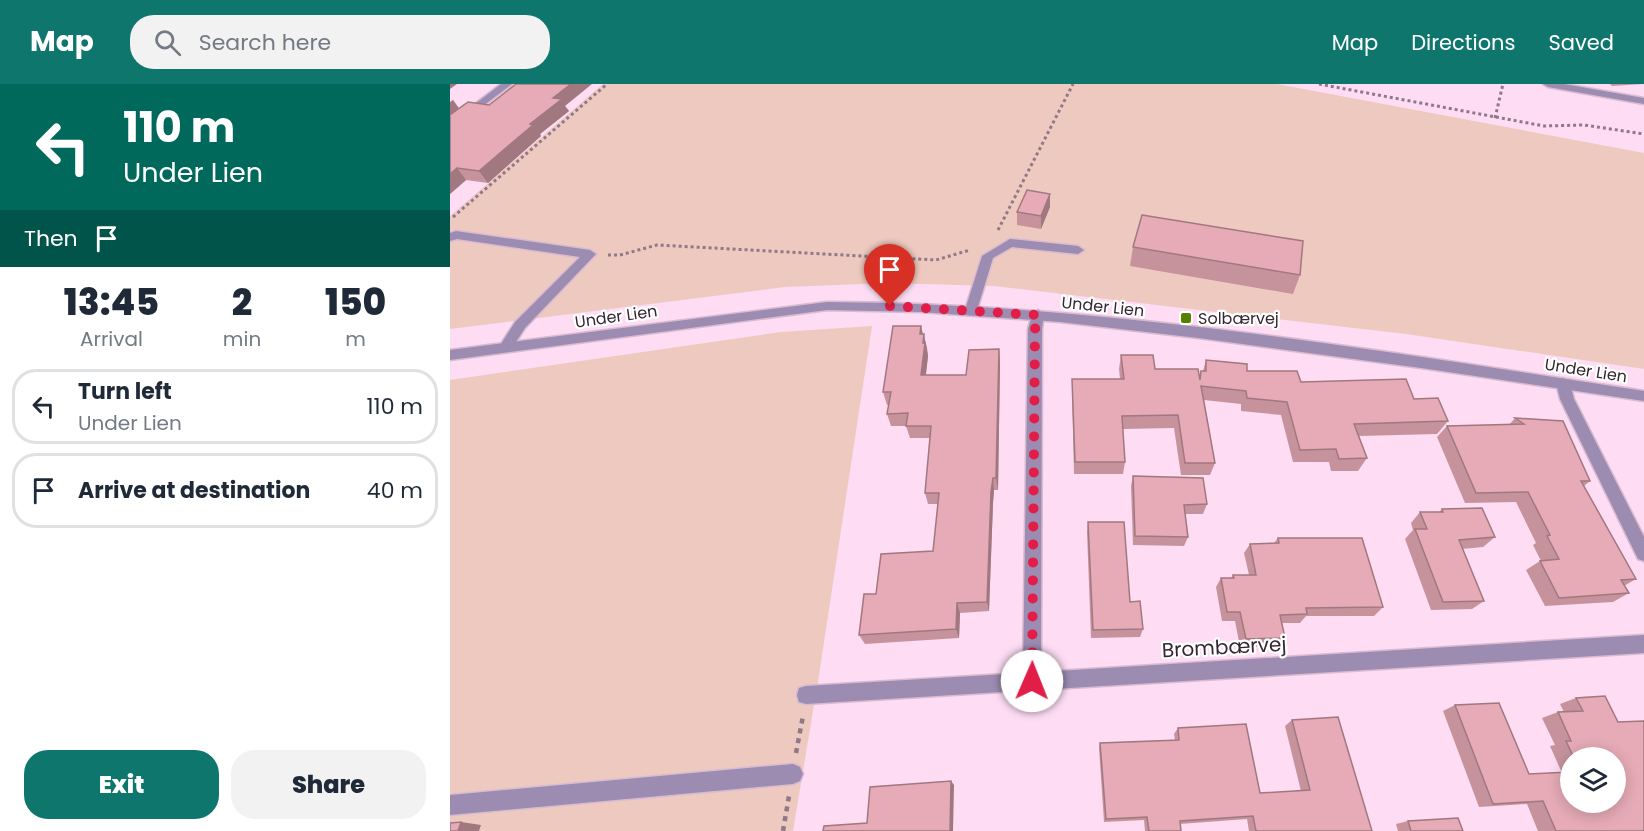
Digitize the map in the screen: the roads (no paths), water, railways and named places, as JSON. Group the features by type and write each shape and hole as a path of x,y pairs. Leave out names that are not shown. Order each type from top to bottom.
{"street":[{"path":"450,128 507,84"},
{"path":"1548,84 1644,101"},
{"path":"450,237 456,235 590,255 520,325 506,347"},
{"path":"971,310 988,256 1010,243 1078,250"},
{"name":"Under Lien","path":"450,355 827,306 890,306 1038,315 1327,348 1644,396"},
{"path":"1032,681 1035,329 1038,315"},
{"path":"1563,383 1568,399 1644,554"},
{"name":"Brombærvej","path":"806,695 1644,644"},
{"path":"450,805 793,774"}],"place":[{"name":"Solbærvej","path":"1186,318"}]}
